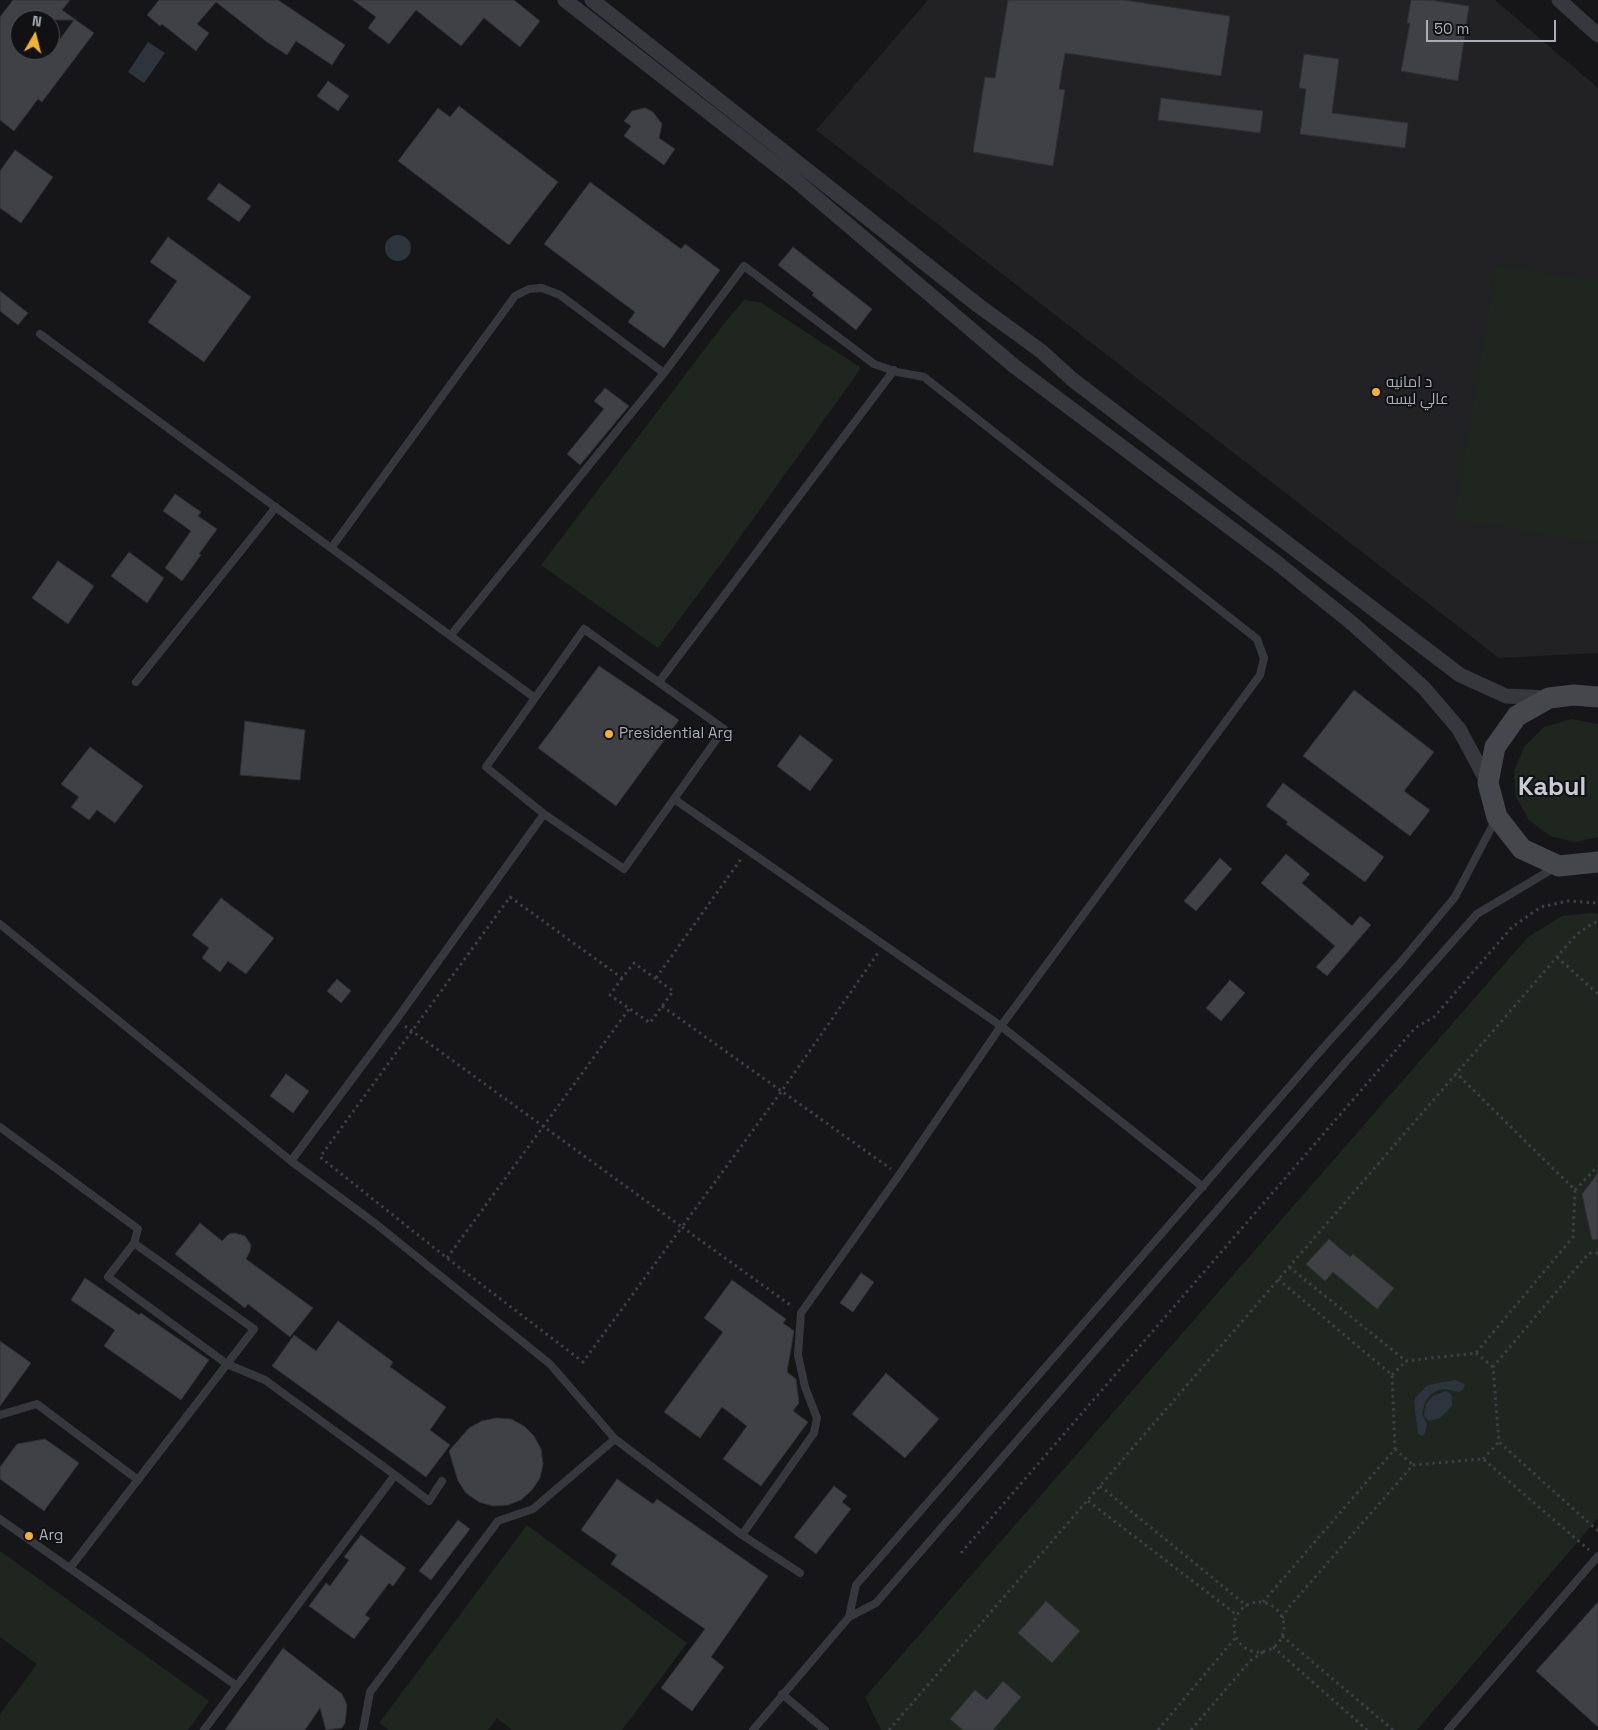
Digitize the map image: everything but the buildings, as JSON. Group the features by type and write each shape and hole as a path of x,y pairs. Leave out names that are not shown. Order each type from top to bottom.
{"street":[{"path":"565,0 794,179 1014,366 1276,562 1353,624 1430,694 1459,729 1488,783 1497,817 1522,849 1559,866 1598,862"},
{"path":"592,0 979,306 1041,352 1081,386 1460,675 1506,696 1549,698 1574,694 1598,697"},
{"path":"1560,0 1598,34"},
{"path":"877,250 891,236"},
{"path":"1488,783 1495,747 1517,716 1549,698"}],"lane":[{"path":"451,635 664,374 744,266 874,364 924,377 1256,640 1264,658 1260,675 1001,1026 899,1175 801,1313 798,1356 805,1387 817,1418 814,1433 742,1535"},
{"path":"332,547 515,296 529,289 542,288 560,295 664,374"},
{"path":"40,334 535,698"},
{"path":"659,682 894,370"},
{"path":"136,682 276,507"},
{"path":"584,629 659,682 724,729 624,869 544,814 486,767 584,629"},
{"path":"674,799 1001,1026 1203,1187"},
{"path":"291,1161 396,1020 544,814"},
{"path":"849,1617 856,1585 1323,1048 1400,963 1455,897 1497,817"},
{"path":"753,1730 849,1617 876,1603 1330,1080 1478,914 1559,866"},
{"path":"0,924 291,1161 376,1224 550,1364 615,1439 742,1535 800,1573"},
{"path":"0,1127 138,1229 134,1243 108,1277 227,1364 265,1380 429,1501 442,1481"},
{"path":"70,1568 254,1329 134,1243"},
{"path":"0,1415 36,1404 138,1480"},
{"path":"363,1730 370,1692 498,1520 533,1509 615,1439"},
{"path":"204,1730 395,1475"},
{"path":"0,1519 237,1686"},
{"path":"1448,1730 1598,1556"},
{"path":"782,1694 825,1730"}],"path":[{"path":"656,978 748,851"},
{"path":"622,978 510,897 320,1157 446,1258 583,1362 780,1092 884,945"},
{"path":"961,1553 1415,1028 1434,1017 1512,927 1541,907 1568,901 1598,903"},
{"path":"889,1730 1576,935 1593,923 1598,922"},
{"path":"1557,957 1598,994"},
{"path":"634,962 656,978 673,991 650,1023 610,994 634,962"},
{"path":"662,1006 780,1092 899,1175"},
{"path":"446,1258 629,1009"},
{"path":"396,1020 801,1313"},
{"path":"1456,1073 1575,1190"},
{"path":"1263,1602 1395,1449 1392,1375 1406,1361 1476,1353 1573,1237 1575,1190 1598,1166"},
{"path":"1598,1253 1589,1253 1493,1367 1499,1442 1598,1531"},
{"path":"1289,1267 1406,1361"},
{"path":"1278,1279 1392,1375"},
{"path":"1476,1353 1493,1367"},
{"path":"1282,1618 1288,1606 1413,1465 1483,1459 1499,1442"},
{"path":"1395,1449 1413,1465"},
{"path":"1483,1459 1598,1556"},
{"path":"1100,1486 1247,1606"},
{"path":"1088,1500 1237,1615"},
{"path":"1191,1730 1250,1661 1273,1647 1282,1636 1284,1627 1278,1611 1271,1605 1263,1602 1253,1602 1242,1608 1237,1615 1234,1629 1236,1637 1245,1647 1256,1652 1264,1651"},
{"path":"1282,1636 1393,1730"},
{"path":"1158,1730 1236,1637"},
{"path":"1273,1647 1367,1730"}],"shaded area":[{"name":"د امانیه عالي لیسه","path":"928,0 1495,0 1598,88 1598,653 1499,658 816,130"},
{"path":"148,42 165,53 144,83 128,72"},
{"path":"398,235 407,239 411,248 407,257 398,261 389,257 385,248 389,239"},
{"path":"1497,265 1598,281 1598,544 1454,519"},
{"path":"744,300 760,302 861,368 723,561 658,648 541,565"},
{"path":"1571,719 1598,724 1598,837 1575,842 1550,836 1529,820 1516,797 1514,771 1524,747 1544,727"},
{"path":"1598,914 1598,1518 1417,1730 881,1730 865,1697 1528,937 1562,916"},
{"path":"1455,1380 1465,1384 1463,1390 1459,1392 1445,1389 1438,1390 1430,1395 1425,1402 1422,1414 1427,1424 1425,1433 1422,1436 1418,1434 1415,1398 1428,1385"},
{"path":"1446,1391 1452,1397 1452,1406 1440,1418 1429,1421 1424,1416 1426,1404 1433,1396"},
{"path":"527,1525 687,1643 622,1730 512,1730 497,1718 488,1730 389,1730 379,1723"},
{"path":"0,1551 209,1701 188,1730 0,1730 0,1714 37,1664 0,1637"}],"place":[{"name":"د امانیه عالي لیسه","path":"1376,392"},
{"name":"Presidential Arg","path":"609,734"},
{"name":"Arg","path":"29,1536"}],"district":[{"name":"Kabul","path":"1552,788"}]}
